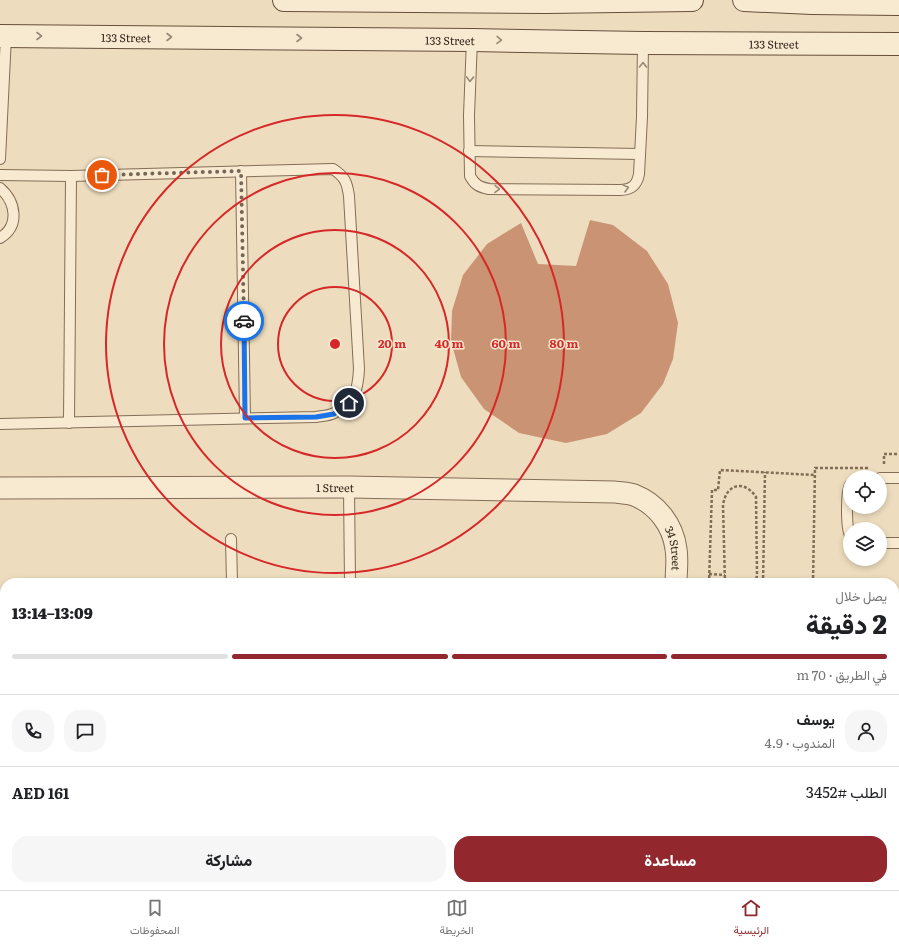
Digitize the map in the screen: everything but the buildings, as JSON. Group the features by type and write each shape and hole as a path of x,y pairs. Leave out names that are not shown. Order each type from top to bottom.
{"street":[{"path":"284,0 692,0"},
{"path":"744,0 899,4"},
{"name":"133 Street","path":"3,36 643,43 899,44"},
{"name":"1 Street","path":"0,488 349,488 616,492 633,495 650,503 663,516"},
{"name":"34 Street","path":"663,516 672,532 677,549 676,578"}],"lane":[{"path":"0,159 3,36"},
{"path":"472,40 469,151 470,176 474,183 481,188 489,189 627,190 634,186 638,181 640,154 643,43"},
{"path":"469,151 640,154"},
{"path":"0,175 71,176 333,169 343,175 348,185 358,369 358,387 349,403 334,414 316,417 0,424"},
{"path":"241,171 245,418"},
{"path":"69,422 71,176"},
{"path":"0,188 12,202 14,211 10,229 0,238"},
{"path":"887,478 899,478"},
{"path":"349,488 350,578"},
{"path":"232,539 232,578"},
{"path":"887,543 899,543"}],"path":[{"path":"884,468 884,454 899,454"},
{"path":"813,578 815,468 876,468"},
{"path":"709,578 712,490 718,490 720,470 815,475"},
{"path":"763,578 766,472"},
{"path":"709,574 725,575 724,497 729,490 736,486 744,486 752,490 756,497 758,506 757,578"}],"way so far":[{"path":"102,175 241,171 244,321"}],"route":[{"path":"244,321 245,418 316,417 334,414 349,403"}]}
